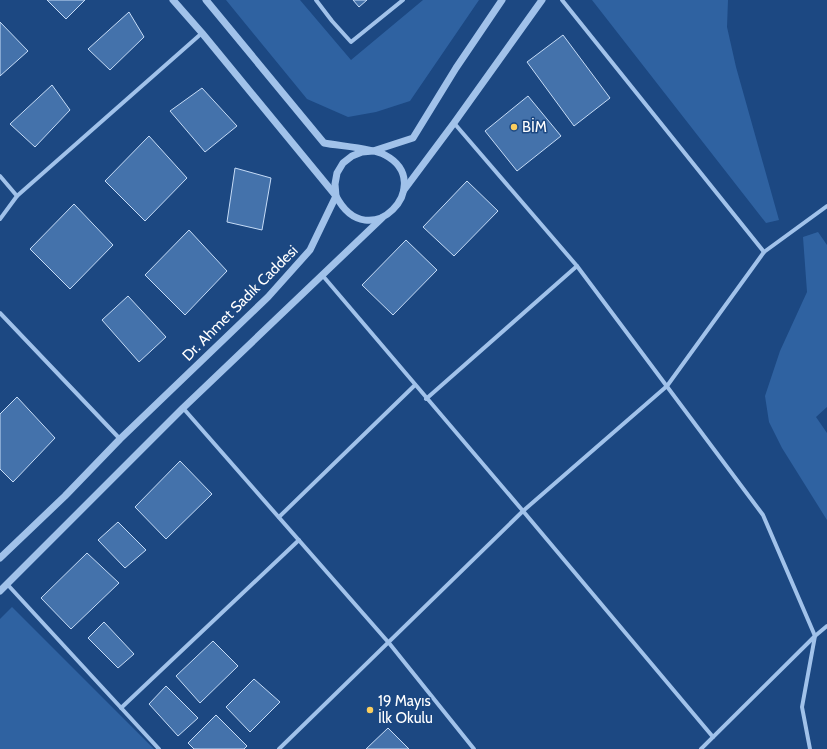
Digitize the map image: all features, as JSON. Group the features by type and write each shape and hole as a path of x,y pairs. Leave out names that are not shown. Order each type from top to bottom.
{"street":[{"path":"173,0 336,196 342,206 350,214 361,219 372,220 384,217"},
{"path":"206,0 324,143 384,154 393,160 400,169 404,190"},
{"path":"316,0 351,42 403,0"},
{"name":"Dr. Ahmet Sadık Caddesi","path":"0,558 65,496 120,438 268,297 310,250 336,196 335,184 337,173 343,163 352,156 362,152 373,151 413,138 456,68 502,0"},
{"path":"0,591 183,408 393,210 400,201 404,190 542,0"},
{"path":"562,0 764,252"},
{"path":"0,219 17,196 202,33"},
{"path":"454,123 577,266 763,515 815,636 802,707 810,749"},
{"path":"0,176 17,196"},
{"path":"279,749 523,511 668,386 764,252 827,206"},
{"path":"426,399 577,266"},
{"path":"323,276 426,399 523,511 713,738"},
{"path":"0,313 120,438"},
{"path":"279,517 415,385"},
{"path":"183,408 389,643 474,749"},
{"path":"121,708 299,540"},
{"path":"7,584 159,749"},
{"path":"701,749 815,636 827,626"}],"shaded area":[{"path":"226,0 300,0 351,60 423,0 479,0 410,101 376,112 348,117 307,99"},
{"path":"592,0 728,0 727,27 736,67 779,220 766,223"},
{"path":"818,232 827,245 827,407 816,417 827,433 827,520 782,448 769,422 765,396 780,351 807,292 803,237"},
{"path":"12,607 154,749 0,749 0,619"}],"building":[{"path":"47,0 85,0 66,19"},
{"path":"353,0 367,0 359,7"},
{"path":"129,12 144,37 110,70 88,49"},
{"path":"0,22 28,51 0,76"},
{"path":"563,35 610,98 574,126 527,62"},
{"path":"52,85 70,110 35,147 10,124"},
{"path":"202,88 237,126 205,152 170,111"},
{"path":"528,96 561,136 517,171 485,131"},
{"path":"149,136 187,178 145,221 105,181"},
{"path":"235,168 271,178 262,230 227,222"},
{"path":"467,181 498,211 454,256 423,227"},
{"path":"74,204 113,245 70,289 30,249"},
{"path":"189,230 227,271 185,315 145,275"},
{"path":"406,240 437,270 393,315 362,285"},
{"path":"128,296 166,337 139,362 102,320"},
{"path":"17,397 55,438 13,482 0,469 0,414"},
{"path":"180,461 212,494 166,539 135,507"},
{"path":"118,522 146,550 125,568 98,540"},
{"path":"87,553 119,583 71,629 41,598"},
{"path":"104,622 134,654 118,668 88,638"},
{"path":"213,641 238,666 200,703 176,676"},
{"path":"254,679 280,702 250,732 226,707"},
{"path":"166,686 198,718 178,736 149,704"},
{"path":"216,715 247,746 244,749 194,749 188,743"},
{"path":"388,728 409,749 366,749"}],"place":[{"name":"BİM","path":"514,127"},
{"name":"19 Mayıs İlk Okulu","path":"370,710"}]}
